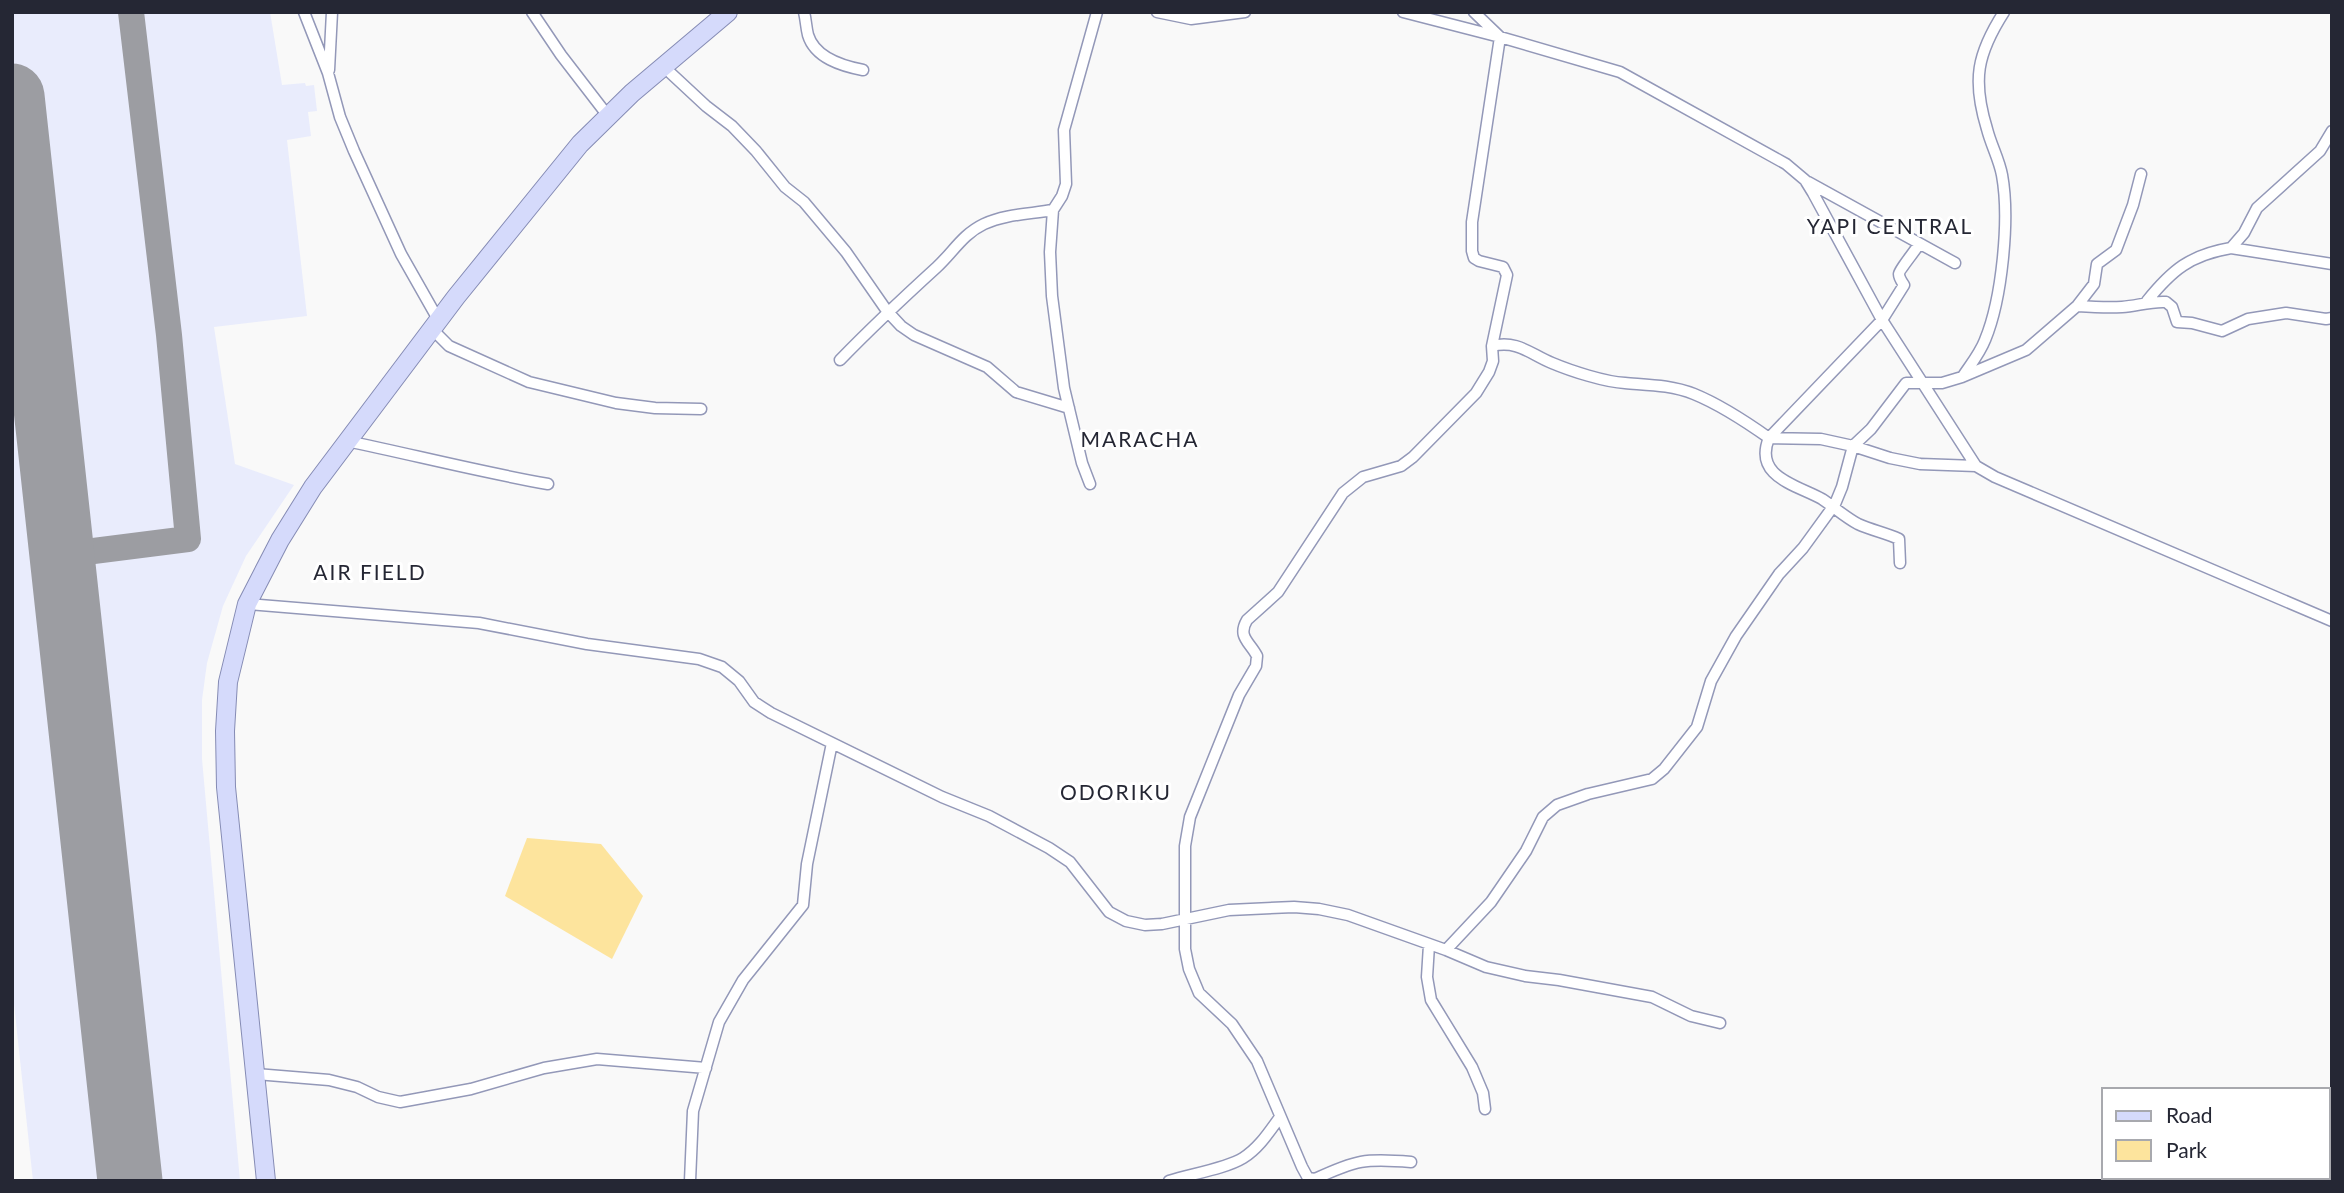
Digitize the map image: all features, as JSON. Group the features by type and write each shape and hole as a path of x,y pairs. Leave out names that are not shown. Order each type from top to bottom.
{"main road":[{"path":"266,1181 226,787 228,682 247,604 280,540 313,487 435,325 580,144 663,66 728,12"}],"street":[{"path":"304,12 354,152 435,325 449,346 529,382 616,403 655,408 701,409"},
{"path":"328,73 332,12"},
{"path":"532,12 608,116"},
{"path":"804,12 807,33 811,44 818,51 831,60 863,70"},
{"path":"1090,484 1063,388 1052,296 1050,252 1053,210 1066,184 1064,130 1097,12"},
{"path":"1157,12 1191,19 1245,12"},
{"path":"1403,12 1500,37 1629,76 1786,164 1805,180 1955,263"},
{"path":"1474,12 1500,37"},
{"path":"1962,377 1986,338 2001,274 2005,205 2003,178 1987,131 1979,85 1983,50 2004,12"},
{"path":"1411,1162 1373,1159 1357,1161 1311,1180 1301,1167 1257,1060 1232,1024 1199,993 1194,984 1185,949 1185,846 1190,817 1239,695 1256,662 1254,650 1243,636 1244,625 1278,592 1343,493 1363,477 1401,466 1413,457 1476,393 1492,366 1492,346 1506,269 1474,258 1472,243 1478,180 1500,37"},
{"path":"663,66 732,126 785,187 804,202 846,252 887,311 901,326 914,335 987,367 1016,392 1069,408"},
{"path":"2231,248 2244,233 2257,208 2320,151 2332,131"},
{"path":"2320,151 2332,155"},
{"path":"1446,950 1491,902 1526,850 1543,817 1557,805 1588,794 1659,776 1697,727 1711,681 1736,636 1779,574 1803,548 1833,506 1842,487 1853,446 1871,429 1901,386 1912,382 1942,383 2026,349 2077,306 2094,284 2097,264 2116,250 2141,174"},
{"path":"1805,180 1882,320 1976,466 1995,477 2332,621"},
{"path":"840,360 971,231 988,222 1007,217 1053,210"},
{"path":"1900,563 1899,539 1858,523 1819,498 1791,486 1778,477 1764,458 1764,449 1769,438 1882,320 1904,285 1899,276 1900,271 1919,244"},
{"path":"2077,306 2140,305 2179,267 2197,256 2231,248 2332,264"},
{"path":"2147,301 2166,302 2172,307 2177,322 2201,325 2215,331 2228,329 2248,319 2286,313 2332,318"},
{"path":"1492,346 1521,346 1553,363 1604,379 1622,383 1663,385 1692,393 1727,410 1769,438 1805,438 1853,446 1920,464 1976,466"},
{"path":"347,441 443,461 473,471 548,484"},
{"path":"247,604 479,623 587,644 699,659 722,667 739,681 754,702 771,713 942,797 989,816 1049,848 1070,863 1109,912 1126,921 1145,925 1162,924 1185,918 1258,908 1319,909 1348,915 1486,967 1652,997 1691,1016 1720,1023"},
{"path":"690,1181 693,1111 719,1022 743,980 803,905 807,864 832,743"},
{"path":"1429,945 1427,977 1431,1000 1472,1067 1483,1093 1485,1109"},
{"path":"256,1074 329,1080 400,1102 471,1089 544,1068 597,1059 706,1068"},
{"path":"1169,1181 1231,1164 1244,1157 1257,1146 1280,1117"}],"shaded area":[{"path":"12,12 270,12 282,85 314,85 317,111 308,112 311,136 287,140 307,316 214,327 235,464 294,485 246,556 223,606 207,663 202,700 202,759 240,1181 33,1181 12,985"}],"green space":[{"path":"527,838 601,844 643,896 612,959 505,896"}],"taxiway":[{"path":"62,555 188,539 169,335 131,12"}],"runway":[{"path":"12,96 130,1181"}],"district":[{"name":"YAPI CENTRAL","path":"1890,227"},
{"name":"MARACHA","path":"1140,440"},
{"name":"AIR FIELD","path":"370,573"},
{"name":"ODORIKU","path":"1116,793"}]}
